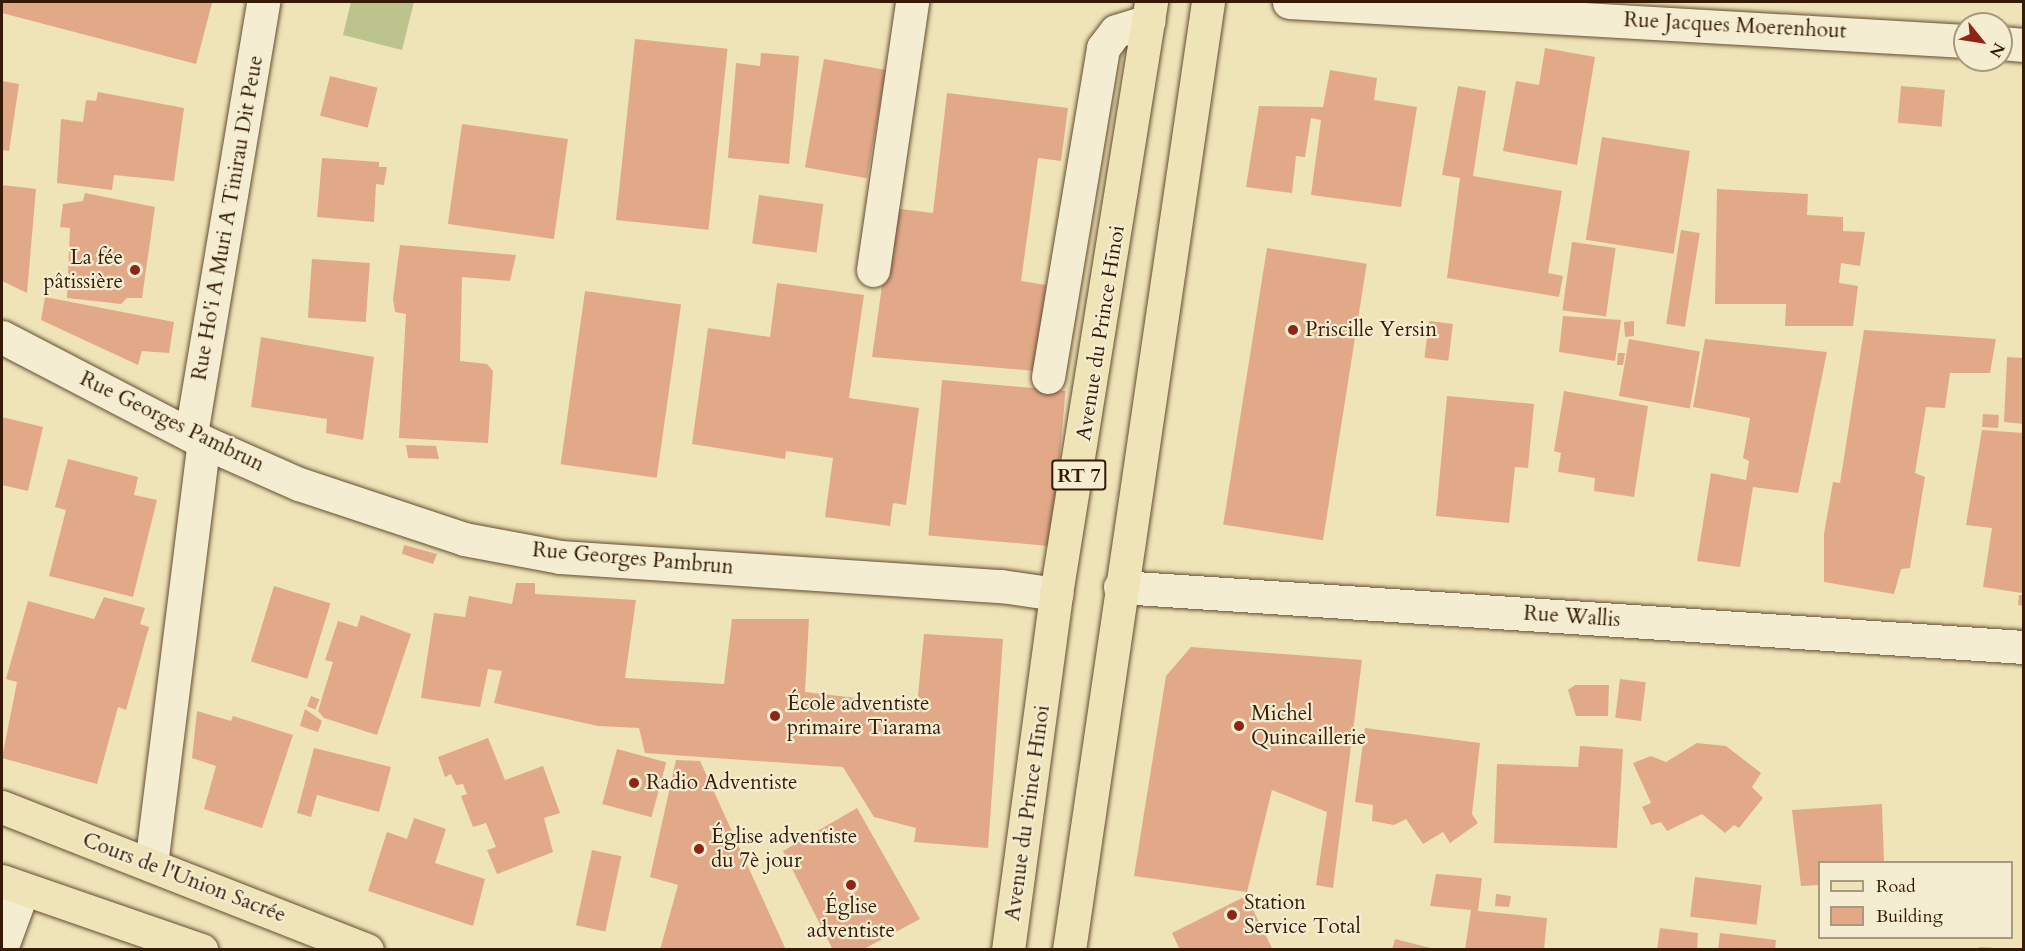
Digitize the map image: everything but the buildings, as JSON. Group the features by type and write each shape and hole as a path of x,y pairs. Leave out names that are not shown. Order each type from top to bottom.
{"main road":[{"name":"RT 7","path":"1069,950 1120,587 1208,2"},
{"name":"Avenue du Prince Hīnoi","path":"1008,950 1056,594 1150,11"},
{"name":"Cours de l'Union Sacrée","path":"2,807 367,950"},
{"path":"12,885 201,950"}],"street":[{"name":"Rue Ho'i A Muri A Tinirau Dit Peue","path":"151,865 197,438 263,2"},
{"path":"873,270 912,2"},
{"name":"Rue Jacques Moerenhout","path":"1289,2 1340,3 1953,39"},
{"path":"1048,377 1103,48 1116,30 1150,11"},
{"name":"Rue Georges Pambrun","path":"2,337 197,438 388,518 538,553 1056,594"},
{"name":"Rue Wallis","path":"1120,587 2024,647"},
{"path":"2,946 12,885"}],"green space":[{"path":"351,2 414,2 402,50 343,35"}],"place":[{"name":"La fée pâtissière","path":"135,270"},
{"name":"Priscille Yersin","path":"1293,330"},
{"name":"École adventiste primaire Tiarama","path":"775,716"},
{"name":"Michel Quincaillerie","path":"1239,726"},
{"name":"Radio Adventiste","path":"634,783"},
{"name":"Église adventiste du 7è jour","path":"699,849"},
{"name":"Église adventiste","path":"851,885"},
{"name":"Station Service Total","path":"1232,915"}]}
